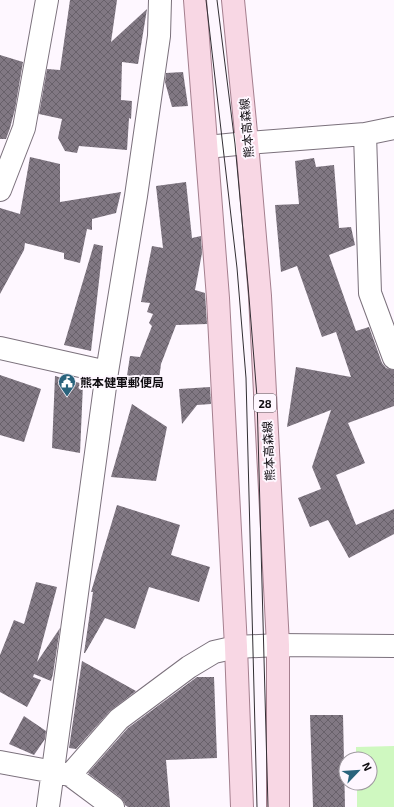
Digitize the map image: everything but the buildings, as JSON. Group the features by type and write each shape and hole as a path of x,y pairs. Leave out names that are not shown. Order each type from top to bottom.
{"main road":[{"path":"195,0 218,298 236,647 242,807"},
{"name":"熊本高森線","path":"233,0 260,296 278,645 278,807"}],"street":[{"path":"0,190 24,128 47,0"},
{"path":"48,807 61,773 107,372 136,196 159,36 160,0"},
{"path":"207,147 365,134 394,128"},
{"path":"365,134 370,293 394,358"},
{"path":"0,348 107,372"},
{"path":"61,773 119,719 189,667 214,652 236,647 278,645 394,646"},
{"path":"0,762 61,773 113,807"}],"green space":[{"path":"394,746 394,807 357,807 357,791 378,791 378,751 356,751 356,747"}],"tram line":[{"path":"206,0 237,268 246,378 257,807"},
{"path":"217,0 235,144 257,397 268,807"}],"place":[{"name":"熊本健軍郵便局","path":"67,397"}]}
